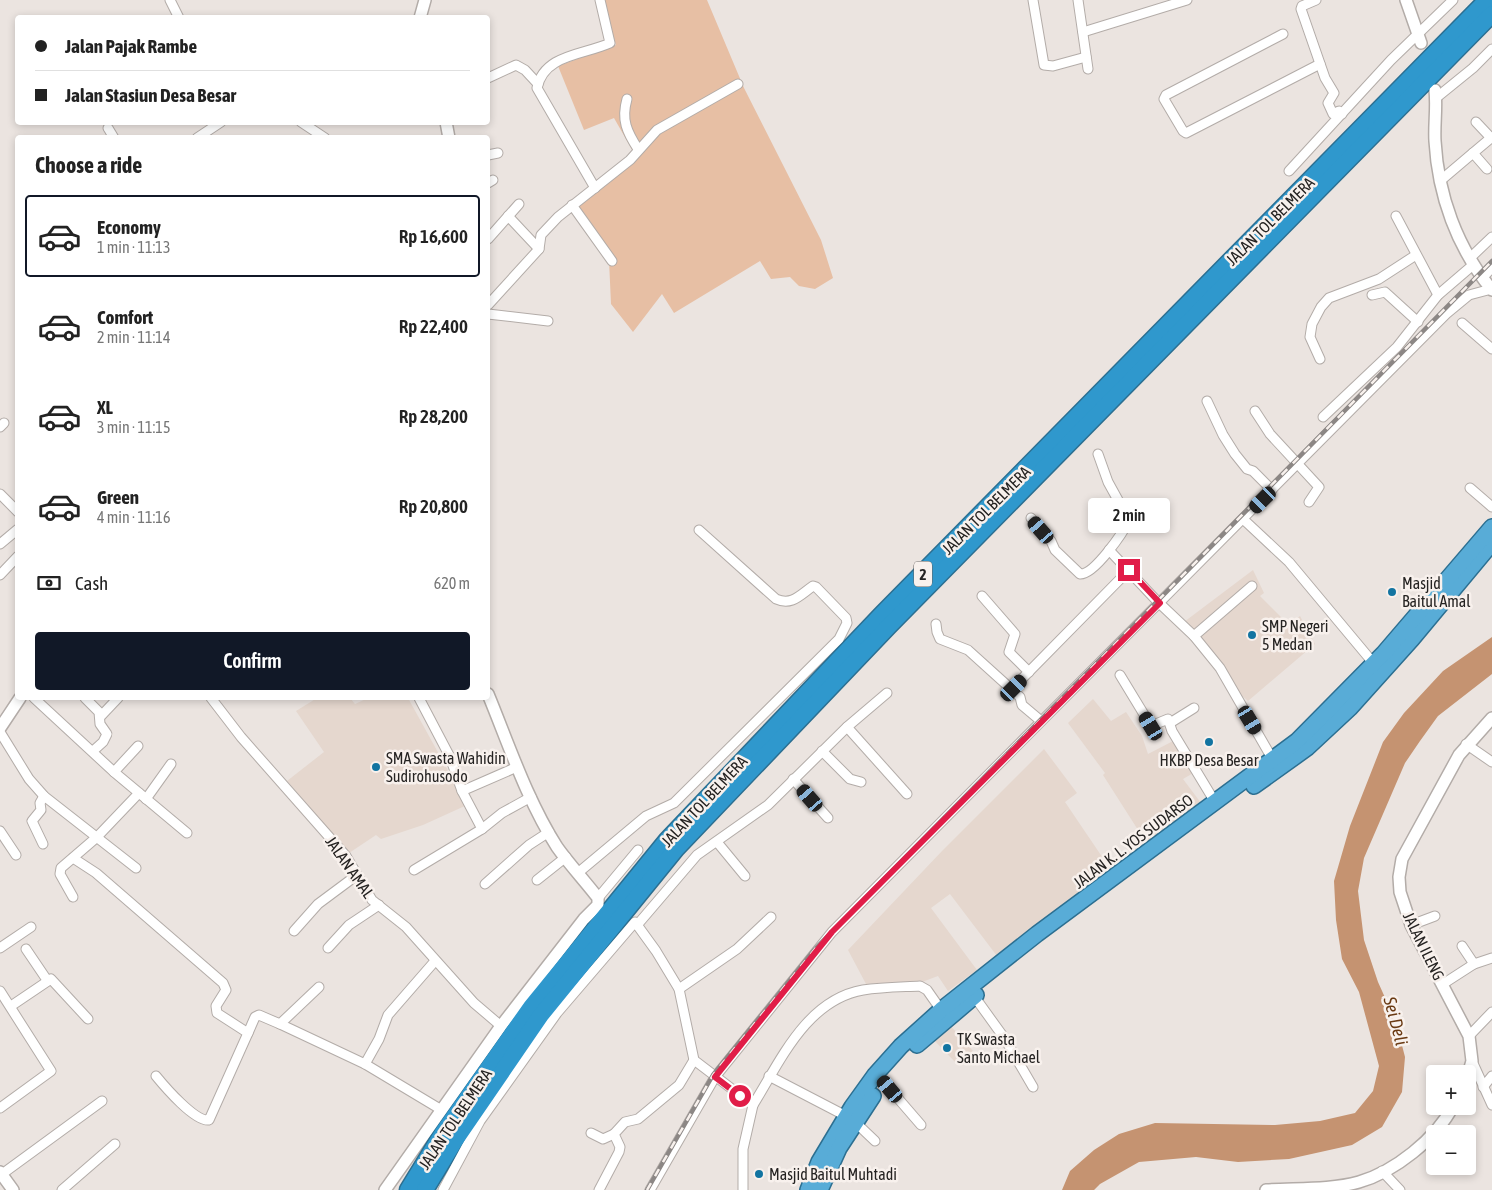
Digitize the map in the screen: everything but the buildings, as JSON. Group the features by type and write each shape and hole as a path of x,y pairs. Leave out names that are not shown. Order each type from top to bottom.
{"highway":[{"name":"JALAN TOL BELMERA","path":"408,1190 444,1131 531,1007 667,840 889,607 1487,0"},
{"name":"JALAN TOL BELMERA","path":"425,1190 454,1142 541,1015 676,849 889,626 1492,14"},
{"name":"JALAN K. L. YOS SUDARSO","path":"818,1187 819,1162 850,1119 926,1036 974,996 1152,859 1306,748 1350,708 1378,668 1492,527"},
{"name":"JALAN K. L. YOS SUDARSO","path":"850,1119 875,1075 901,1046 941,1010 1037,934 1297,741 1378,668 1492,543"}],"street":[{"path":"170,0 178,15"},
{"path":"421,15 425,0"},
{"path":"595,188 537,88 545,72 556,61 609,44 610,38 600,0"},
{"path":"1033,0 1044,65 1053,66 1086,57"},
{"path":"1078,0 1088,69"},
{"path":"1083,32 1187,0"},
{"path":"1316,0 1301,9 1314,42 1320,64 1334,93 1328,103 1332,113 1335,114 1339,111 1342,114"},
{"path":"1406,0 1419,39"},
{"path":"1289,171 1342,114 1419,39 1453,0"},
{"path":"1283,34 1166,95 1164,100 1183,131 1186,133 1320,64"},
{"path":"650,1190 715,1077 832,932 1446,314 1470,295 1492,290 1471,262 1455,230 1440,181 1435,141 1436,94 1473,68 1492,49"},
{"path":"490,77 516,65 525,70 538,84"},
{"path":"490,303 539,249 541,236 547,228 572,205 630,160 657,130 738,84"},
{"path":"627,100 623,112 624,124 638,149"},
{"path":"1440,181 1492,138 1476,122"},
{"path":"202,135 216,125"},
{"path":"306,125 320,135"},
{"path":"108,128 112,135"},
{"path":"490,154 498,152"},
{"path":"1473,153 1487,169"},
{"path":"490,237 519,204"},
{"path":"572,205 612,261"},
{"path":"508,216 539,249"},
{"path":"1396,216 1438,294"},
{"path":"1323,417 1397,347 1438,294 1471,262 1492,236"},
{"path":"1320,359 1310,337 1312,324 1321,306 1329,298 1379,280 1416,255"},
{"path":"1483,278 1492,268"},
{"path":"1372,295 1385,292 1418,322"},
{"path":"490,314 548,321"},
{"path":"1462,323 1492,349"},
{"path":"1207,401 1222,435 1235,454 1247,469 1256,472 1272,490"},
{"path":"1255,411 1270,434 1319,487 1309,502"},
{"path":"1031,518 1051,541 1055,550 1080,574 1086,572 1109,550 1128,520 1108,482 1098,454"},
{"path":"1470,488 1492,507"},
{"path":"0,494 15,509"},
{"path":"1243,519 1289,562 1378,668"},
{"path":"579,872 646,816 674,803 838,640 847,623 846,618 816,587 813,586 793,601 785,603 776,599 699,530"},
{"path":"0,544 15,532"},
{"path":"1109,550 1194,636 1220,668 1273,760"},
{"path":"0,575 15,559"},
{"path":"1012,689 1129,570"},
{"path":"1194,636 1252,586"},
{"path":"982,596 1015,634 1009,652 1029,672"},
{"path":"936,624 936,632 940,639 946,643 963,646 1020,696 1022,706 1041,721"},
{"path":"1120,675 1151,726 1168,719 1215,802"},
{"path":"443,1190 480,1121 552,1021 683,869 697,855 755,816 847,727 887,693"},
{"path":"385,1190 440,1109 501,1026 584,919 598,905 598,898 549,832 531,797 490,699"},
{"path":"19,700 0,730 30,779 44,796 136,868"},
{"path":"36,700 114,772 187,833"},
{"path":"87,700 100,717 100,724 107,736 93,751"},
{"path":"100,717 116,700"},
{"name":"JALAN AMAL","path":"213,700 241,737 346,856 366,893 406,927 428,949 435,961 474,1003 501,1026"},
{"path":"420,700 450,757 462,791 482,829"},
{"path":"1170,723 1194,708"},
{"name":"JALAN ILENG","path":"1471,1065 1469,1036 1411,925 1400,892 1399,877 1402,858 1466,744 1492,718"},
{"path":"847,727 907,794"},
{"path":"1466,744 1492,762"},
{"path":"114,772 138,746"},
{"path":"822,751 850,779 861,782"},
{"path":"72,897 59,871 142,796 171,764"},
{"path":"462,791 518,767"},
{"path":"793,778 828,818"},
{"path":"43,844 32,821 41,810 40,803 44,796"},
{"path":"414,870 482,829 502,813 531,797"},
{"path":"0,831 16,855"},
{"path":"485,884 529,845 549,832"},
{"path":"717,842 745,876"},
{"path":"598,898 638,850"},
{"path":"537,880 566,857"},
{"path":"73,858 96,874 223,983 226,990 216,1006 217,1013 248,1033"},
{"path":"294,931 318,904 357,874"},
{"path":"328,948 345,929 379,905"},
{"path":"1411,925 1435,916"},
{"path":"679,989 737,949 771,917"},
{"path":"636,923 679,989 694,1060 753,1105"},
{"path":"0,948 31,927"},
{"path":"1462,946 1474,964"},
{"path":"26,949 47,980"},
{"path":"1443,984 1474,964 1492,958"},
{"path":"365,1064 379,1039 388,1015 435,961"},
{"path":"11,1006 47,980 54,980 88,1019"},
{"path":"743,1190 743,1148 753,1105 769,1076 803,1028 819,1011 833,1001 861,990 920,986 927,990 941,1010"},
{"path":"280,1024 319,987"},
{"path":"0,991 51,1071 0,1108"},
{"path":"974,996 1005,1039 1033,1086"},
{"path":"1469,1036 1492,1012"},
{"path":"156,1076 171,1094 192,1112 202,1119 209,1120 255,1017 259,1015 365,1064 440,1109"},
{"path":"590,1133 602,1139 614,1134 625,1122 638,1119 680,1085 694,1060"},
{"path":"1472,1061 1492,1105"},
{"path":"769,1076 850,1119 875,1141"},
{"path":"1483,1087 1492,1076"},
{"path":"883,1081 920,1126"},
{"path":"13,1190 1,1173 102,1101"},
{"path":"1266,1190 1359,1182 1400,1163 1432,1135 1446,1115"},
{"path":"599,1190 620,1152 620,1147 614,1134"},
{"path":"62,1190 115,1144"},
{"path":"1382,1171 1400,1190"}],"shaded area":[{"path":"602,0 707,0 744,88 821,240 833,278 815,289 799,286 790,277 771,279 760,261 674,313 662,294 633,332 611,304 609,260 578,205 634,153 614,118 584,130 558,66 616,45"},
{"name":"SMP Negeri 5 Medan","path":"1253,570 1264,593 1260,596 1289,625 1300,616 1315,644 1248,701 1235,690 1184,622"},
{"path":"1492,637 1492,674 1438,716 1420,741 1405,763 1364,858 1358,891 1364,940 1378,982 1396,1022 1405,1057 1402,1092 1382,1127 1352,1145 1289,1159 1238,1162 1196,1157 1139,1162 1100,1184 1094,1190 1062,1190 1070,1171 1094,1150 1119,1134 1155,1123 1275,1125 1320,1121 1355,1113 1373,1091 1379,1066 1359,992 1342,959 1336,920 1334,881 1350,826 1383,742 1404,713 1443,671"},
{"path":"1093,699 1111,721 1126,712 1142,736 1148,754 1177,739 1195,772 1183,779 1201,803 1147,844 1103,775 1105,773 1068,723"},
{"name":"SMA Swasta Wahidin Sudirohusodo","path":"314,700 352,700 355,704 364,700 409,700 467,805 423,825 381,839 376,835 349,853 287,781 324,752 296,711"},
{"path":"1044,749 1077,793 1065,802 1111,870 997,956 950,894 931,908 977,970 948,991 938,976 922,982 866,984 848,950 942,851"},
{"path":"948,1023 973,1051 958,1065 932,1038"}],"railway":[{"path":"647,1190 713,1075 815,949 1492,261"}],"place":[{"name":"Masjid Baitul Amal","path":"1392,592"},
{"name":"SMP Negeri 5 Medan","path":"1252,635"},
{"name":"HKBP Desa Besar","path":"1209,742"},
{"name":"SMA Swasta Wahidin Sudirohusodo","path":"376,767"},
{"name":"TK Swasta Santo Michael","path":"947,1048"},
{"name":"Masjid Baitul Muhtadi","path":"759,1174"}],"route":[{"path":"740,1096 715,1077 832,932 1062,699 1160,603 1129,570"}],"water label":[{"name":"Sei Deli","path":"1396,1021"}]}
